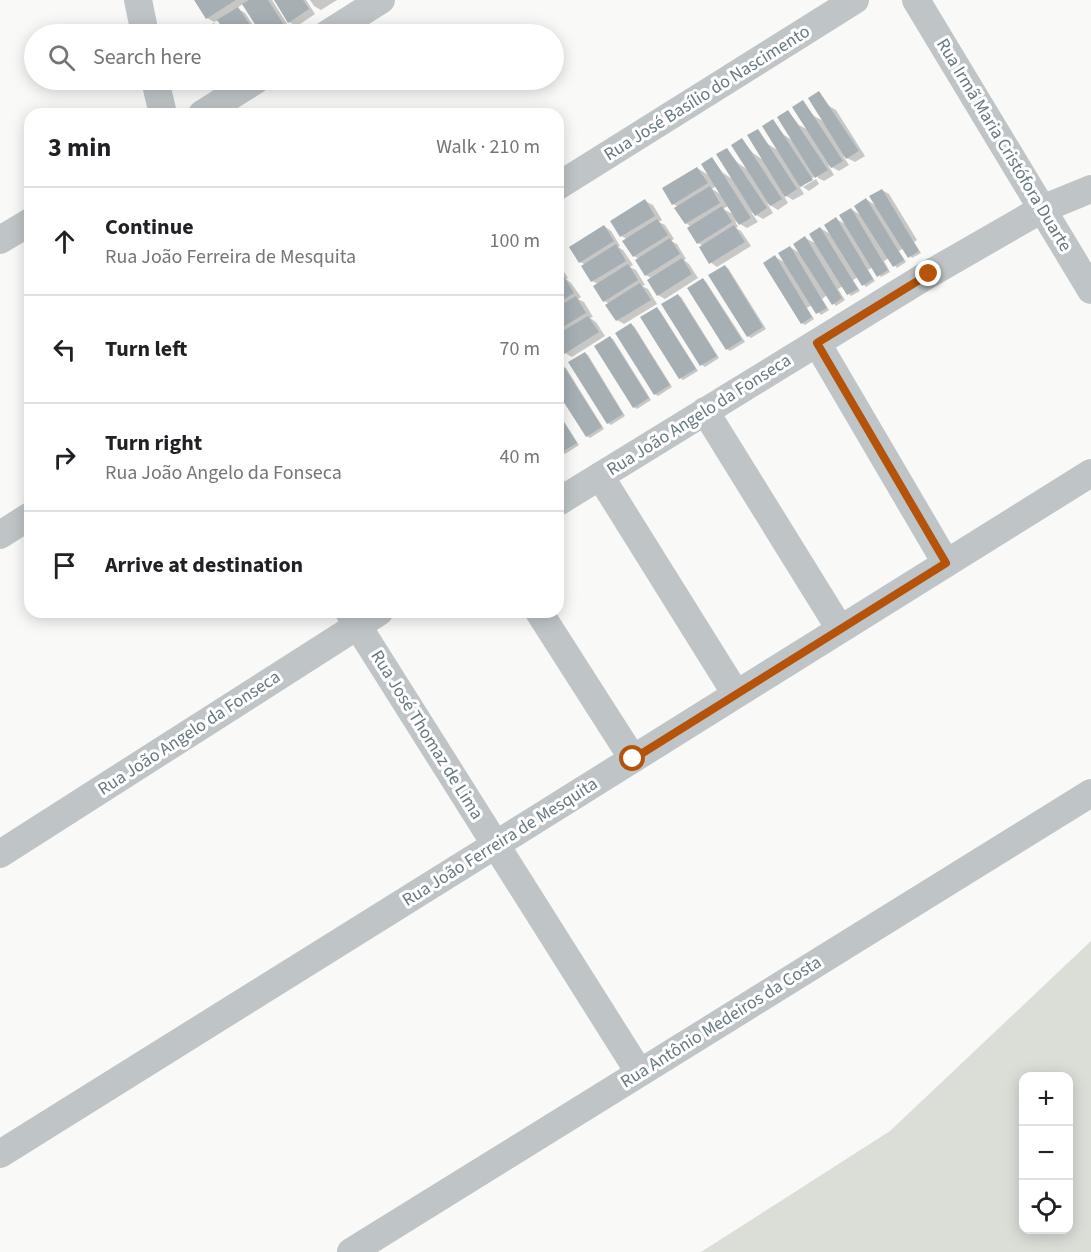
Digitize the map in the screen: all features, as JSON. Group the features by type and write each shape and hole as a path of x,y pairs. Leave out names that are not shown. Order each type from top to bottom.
{"street":[{"path":"138,0 144,24"},
{"path":"343,24 381,0"},
{"name":"Rua José Basílio do Nascimento","path":"564,182 855,0"},
{"name":"Rua Irmã Maria Cristófora Duarte","path":"916,0 1091,290"},
{"path":"157,90 162,108"},
{"path":"211,108 240,90"},
{"name":"Rua João Angelo da Fonseca","path":"564,500 607,488 705,411 1042,208 1091,189"},
{"path":"0,240 24,226"},
{"path":"817,343 946,563"},
{"path":"705,411 840,629"},
{"name":"Rua João Ferreira de Mesquita","path":"0,1154 1091,473"},
{"path":"607,488 736,694"},
{"path":"0,535 24,520"},
{"name":"Rua João Angelo da Fonseca","path":"0,854 359,618"},
{"name":"Rua José Thomaz de Lima","path":"363,618 496,844 639,1072"},
{"path":"543,618 633,759"},
{"name":"Rua Antônio Medeiros da Costa","path":"351,1252 1091,793"}],"shaded area":[{"path":"1091,941 1091,1252 701,1252 890,1131"}],"building":[{"path":"194,0 236,0 206,19"},
{"path":"249,0 268,0 283,24 255,24 242,4"},
{"path":"274,0 303,0 309,9 288,23"},
{"path":"238,7 249,24 220,24 217,20"},
{"path":"819,91 859,151 846,159 808,98"},
{"path":"803,100 843,161 831,168 792,107"},
{"path":"788,110 828,170 815,178 777,117"},
{"path":"773,119 813,180 800,187 762,126"},
{"path":"758,129 797,189 785,197 747,135"},
{"path":"742,138 782,199 770,206 731,145"},
{"path":"727,148 767,208 755,216 716,154"},
{"path":"712,157 751,218 739,225 701,164"},
{"path":"697,167 708,183 672,205 662,188"},
{"path":"710,186 720,203 685,224 674,208"},
{"path":"882,189 919,251 908,258 869,196"},
{"path":"866,198 904,260 893,267 854,206"},
{"path":"645,199 655,216 620,237 610,221"},
{"path":"722,206 732,222 697,244 687,228"},
{"path":"851,208 888,270 877,277 839,215"},
{"path":"836,217 873,279 862,286 824,225"},
{"path":"657,219 668,235 633,257 622,241"},
{"path":"604,225 614,241 579,263 569,247"},
{"path":"734,225 745,242 709,264 699,247"},
{"path":"820,227 858,289 847,295 809,234"},
{"path":"805,236 842,298 832,305 793,244"},
{"path":"670,238 680,254 645,276 635,260"},
{"path":"616,244 626,261 591,282 581,266"},
{"path":"790,246 827,308 816,314 778,253"},
{"path":"775,255 812,317 801,324 763,263"},
{"path":"682,258 692,274 657,296 647,280"},
{"path":"628,264 638,280 603,302 593,286"},
{"path":"725,265 763,327 747,337 708,275"},
{"path":"564,277 574,293 564,299"},
{"path":"703,278 742,340 726,350 687,288"},
{"path":"640,283 651,300 616,321 605,305"},
{"path":"678,294 717,356 700,366 661,304"},
{"path":"576,296 586,313 564,326 564,303"},
{"path":"657,307 696,369 679,379 640,317"},
{"path":"588,316 599,332 564,354 564,330"},
{"path":"631,323 670,385 654,395 615,333"},
{"path":"610,336 649,398 633,408 594,346"},
{"path":"585,352 623,414 607,424 568,362"},
{"path":"564,367 602,427 586,437 564,402"},
{"path":"564,422 577,443 564,451"}],"route":[{"path":"633,759 946,563 817,343 929,274"}]}
